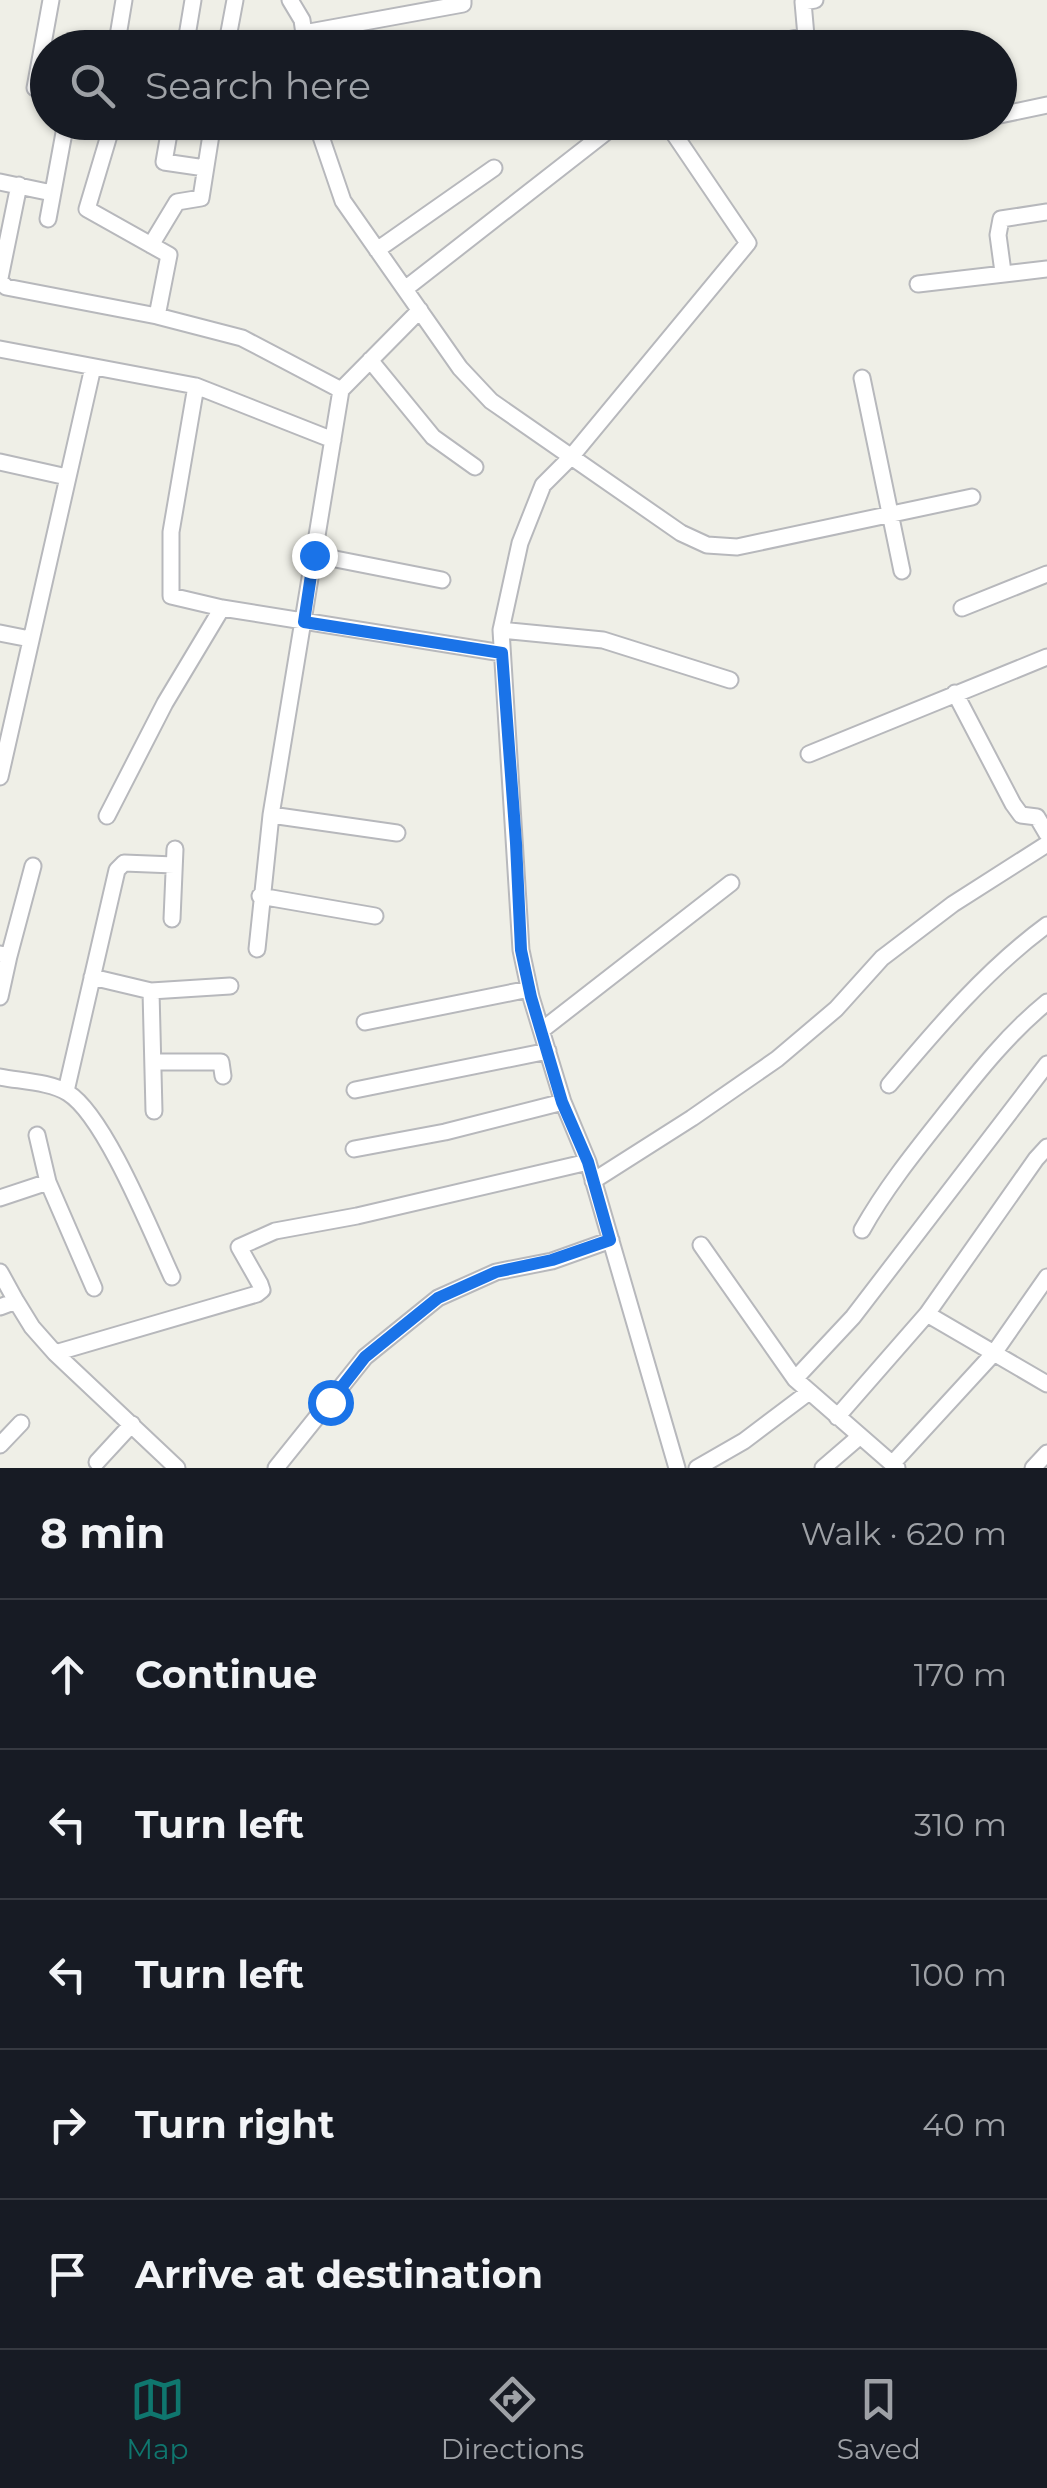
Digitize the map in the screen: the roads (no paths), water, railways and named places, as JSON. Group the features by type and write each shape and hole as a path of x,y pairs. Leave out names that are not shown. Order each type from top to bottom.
{"street":[{"path":"45,30 50,0"},
{"path":"119,30 124,0"},
{"path":"188,30 193,0"},
{"path":"229,30 235,0"},
{"path":"290,0 302,30"},
{"path":"304,30 306,0"},
{"path":"374,0 375,20"},
{"path":"324,30 463,4 463,0"},
{"path":"805,30 803,2 815,0"},
{"path":"1017,111 1047,105"},
{"path":"48,218 62,140"},
{"path":"108,140 88,210 169,255 156,316"},
{"path":"168,140 164,162 205,168"},
{"path":"151,245 178,202 200,198 210,140"},
{"path":"322,140 343,201 460,368 491,401 682,533 707,546 737,547 972,497"},
{"path":"405,290 596,140"},
{"path":"677,1468 588,1162 562,1102 529,989 521,950 501,630 520,543 543,486 748,243 678,140"},
{"path":"377,250 494,168"},
{"path":"0,182 52,193"},
{"path":"19,186 0,280 6,287 156,316 242,338 341,390"},
{"path":"1003,272 998,235 1001,219 1047,212"},
{"path":"918,284 1047,268"},
{"path":"257,949 271,815 341,390 420,310"},
{"path":"0,348 196,386 333,440"},
{"path":"370,360 433,436 475,467"},
{"path":"0,777 7,712 30,639 92,367"},
{"path":"862,378 902,571"},
{"path":"196,386 171,532 170,591 176,599 502,653"},
{"path":"0,462 66,477"},
{"path":"314,555 442,580"},
{"path":"962,608 1047,574"},
{"path":"107,816 165,703 222,608"},
{"path":"501,630 603,640 730,680"},
{"path":"0,633 30,639"},
{"path":"809,754 1047,657"},
{"path":"955,693 1020,815 1036,817 1047,834"},
{"path":"271,815 397,833"},
{"path":"593,1181 777,1059 836,1009 882,958 952,904 1047,844"},
{"path":"66,1091 120,866 175,857 172,919"},
{"path":"0,996 4,955 33,866"},
{"path":"542,1030 731,884"},
{"path":"260,896 375,916"},
{"path":"889,1085 997,967 1047,924"},
{"path":"92,977 152,991 230,986"},
{"path":"366,1022 529,989"},
{"path":"152,991 154,1111"},
{"path":"862,1230 882,1194 977,1074 1024,1020 1047,1002"},
{"path":"355,1090 548,1051"},
{"path":"154,1062 221,1062 223,1076"},
{"path":"795,1379 853,1316 1047,1064"},
{"path":"0,1076 66,1091 88,1109 172,1276"},
{"path":"354,1148 444,1132 562,1102"},
{"path":"37,1136 48,1182 94,1288"},
{"path":"837,1417 927,1314 1047,1147"},
{"path":"55,1352 257,1294 262,1290 260,1284 239,1247 275,1231 357,1216 588,1162"},
{"path":"0,1198 48,1182"},
{"path":"276,1468 365,1357 438,1298 496,1272 552,1260 610,1240"},
{"path":"700,1245 795,1379 894,1466 994,1353 1047,1277"},
{"path":"0,1272 32,1327 177,1468"},
{"path":"0,1307 16,1301"},
{"path":"927,1314 1047,1384"},
{"path":"697,1468 744,1440 809,1392"},
{"path":"0,1445 21,1424"},
{"path":"97,1462 132,1424"},
{"path":"823,1468 859,1436"},
{"path":"1033,1468 1047,1452"}]}
